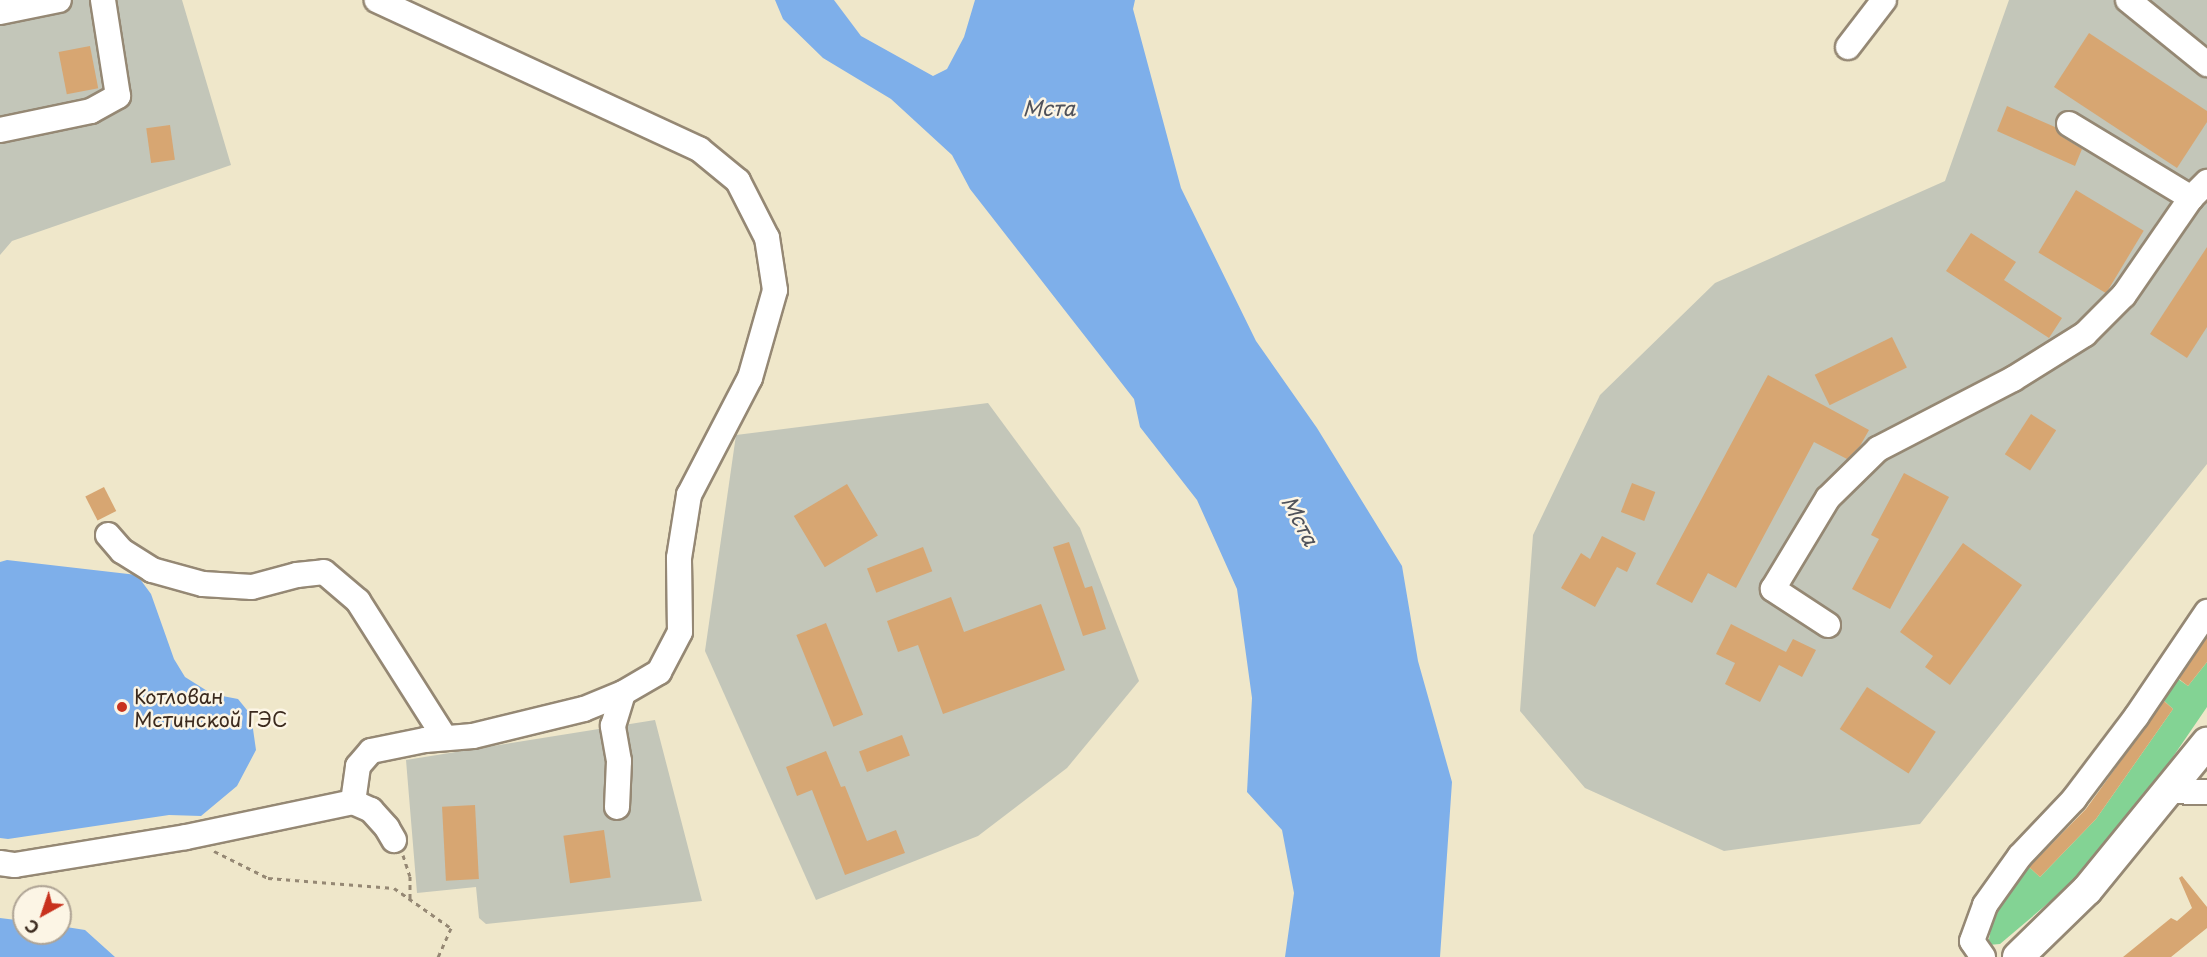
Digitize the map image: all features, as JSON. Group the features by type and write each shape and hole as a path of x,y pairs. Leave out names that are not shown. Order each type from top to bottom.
{"main road":[{"path":"2018,957 2087,890 2207,743"}],"street":[{"path":"7,8 59,0"},
{"path":"0,130 91,111 118,96 103,0"},
{"path":"353,802 358,766 371,751 445,738 473,736 584,709 623,693 659,672 680,632 679,558 689,495 750,378 775,290 767,238 738,181 699,148 377,0"},
{"path":"1848,47 1884,0"},
{"path":"2128,0 2207,64"},
{"path":"1828,625 1773,589 1828,498 1878,449 2013,379 2085,334 2124,295 2199,190 2069,124"},
{"path":"108,535 122,550 152,570 203,584 252,587 297,575 324,572 358,601 445,738"},
{"path":"1983,957 1972,941 1985,905 2020,856 2074,799 2136,717 2207,612"},
{"path":"616,807 619,760 613,726 623,693"},
{"path":"2170,791 2207,792"},
{"path":"0,863 15,864 186,837 353,802 371,810 394,840"}],"path":[{"path":"186,837 268,878 394,888 451,928 438,957"},
{"path":"394,840 407,860 411,876 410,900"}],"shaded area":[{"path":"0,0 182,0 231,165 12,241 0,255"},
{"path":"2009,0 2207,0 2207,464 1920,824 1724,851 1585,788 1520,711 1533,535 1600,395 1715,283 1945,181"},
{"path":"988,403 1080,528 1139,681 1067,768 978,836 816,900 705,651 736,435"},
{"path":"655,720 702,901 486,924 479,918 476,887 417,893 406,760"}],"green space":[{"path":"2207,662 2207,707 2151,789 2086,871 2000,944 1988,945 1991,928 2002,902 2029,867 2040,877 2096,819 2173,709 2161,698 2174,676 2188,686"}],"water":[{"name":"Мста","path":"775,0 834,0 861,36 933,76 947,69 964,37 975,0 1135,0 1133,9 1181,188 1256,341 1317,428 1402,566 1418,661 1452,782 1440,957 1285,957 1294,893 1282,830 1247,792 1252,698 1237,589 1197,500 1140,427 1134,399 970,189 952,155 891,99 823,58 783,19"},
{"name":"Котлован Мстинской ГЭС","path":"7,560 137,575 151,594 174,659 185,677 212,694 238,699 251,715 256,750 237,786 201,816 169,815 8,839 0,838 0,562"},
{"path":"0,918 12,920 12,945 72,945 72,928 85,930 115,957 0,957"}],"building":[{"path":"2089,33 2207,111 2207,122 2177,168 2054,87"},
{"path":"90,46 98,88 67,94 59,52"},
{"path":"2007,106 2055,127 2061,136 2082,149 2075,166 1997,131"},
{"path":"170,125 175,160 151,163 146,128"},
{"path":"2076,190 2144,231 2106,293 2038,253"},
{"path":"1971,233 2016,262 2004,280 2062,318 2049,338 1946,271"},
{"path":"2207,247 2207,327 2187,358 2150,334"},
{"path":"1892,337 1907,368 1830,405 1815,375"},
{"path":"1768,375 1869,430 1860,446 1847,459 1814,442 1736,588 1708,573 1692,603 1656,584"},
{"path":"2031,414 2056,430 2030,471 2005,454"},
{"path":"1904,473 1949,497 1890,609 1852,589 1879,539 1871,535"},
{"path":"1632,483 1655,492 1644,521 1621,512"},
{"path":"847,484 878,535 825,567 794,516"},
{"path":"104,487 116,511 98,521 85,497"},
{"path":"1602,536 1636,553 1627,572 1617,567 1595,607 1561,588 1581,553 1590,559"},
{"path":"1069,542 1085,588 1092,586 1106,629 1083,636 1053,547"},
{"path":"1963,543 2022,585 1950,685 1925,667 1933,656 1900,632"},
{"path":"923,547 932,571 876,593 867,569"},
{"path":"951,597 964,632 1041,604 1065,670 943,714 918,645 898,652 887,621"},
{"path":"826,623 863,715 833,727 796,635"},
{"path":"1731,624 1786,652 1793,639 1816,650 1802,677 1779,665 1760,702 1725,684 1735,663 1716,654"},
{"path":"2207,637 2207,662 2188,686 2179,679"},
{"path":"1867,687 1936,732 1909,774 1840,729"},
{"path":"2164,701 2173,709 2096,819 2040,877 2029,867 2086,809"},
{"path":"902,735 910,756 867,772 859,751"},
{"path":"826,751 841,787 845,786 867,841 896,830 905,853 845,875 812,790 797,796 786,767"},
{"path":"475,805 479,879 446,881 442,807"},
{"path":"604,830 611,878 570,883 563,836"},
{"path":"2182,876 2207,907 2207,928 2171,957 2123,957 2171,918 2177,921 2192,908 2179,878"}],"place":[{"name":"Котлован Мстинской ГЭС","path":"122,707"}]}
